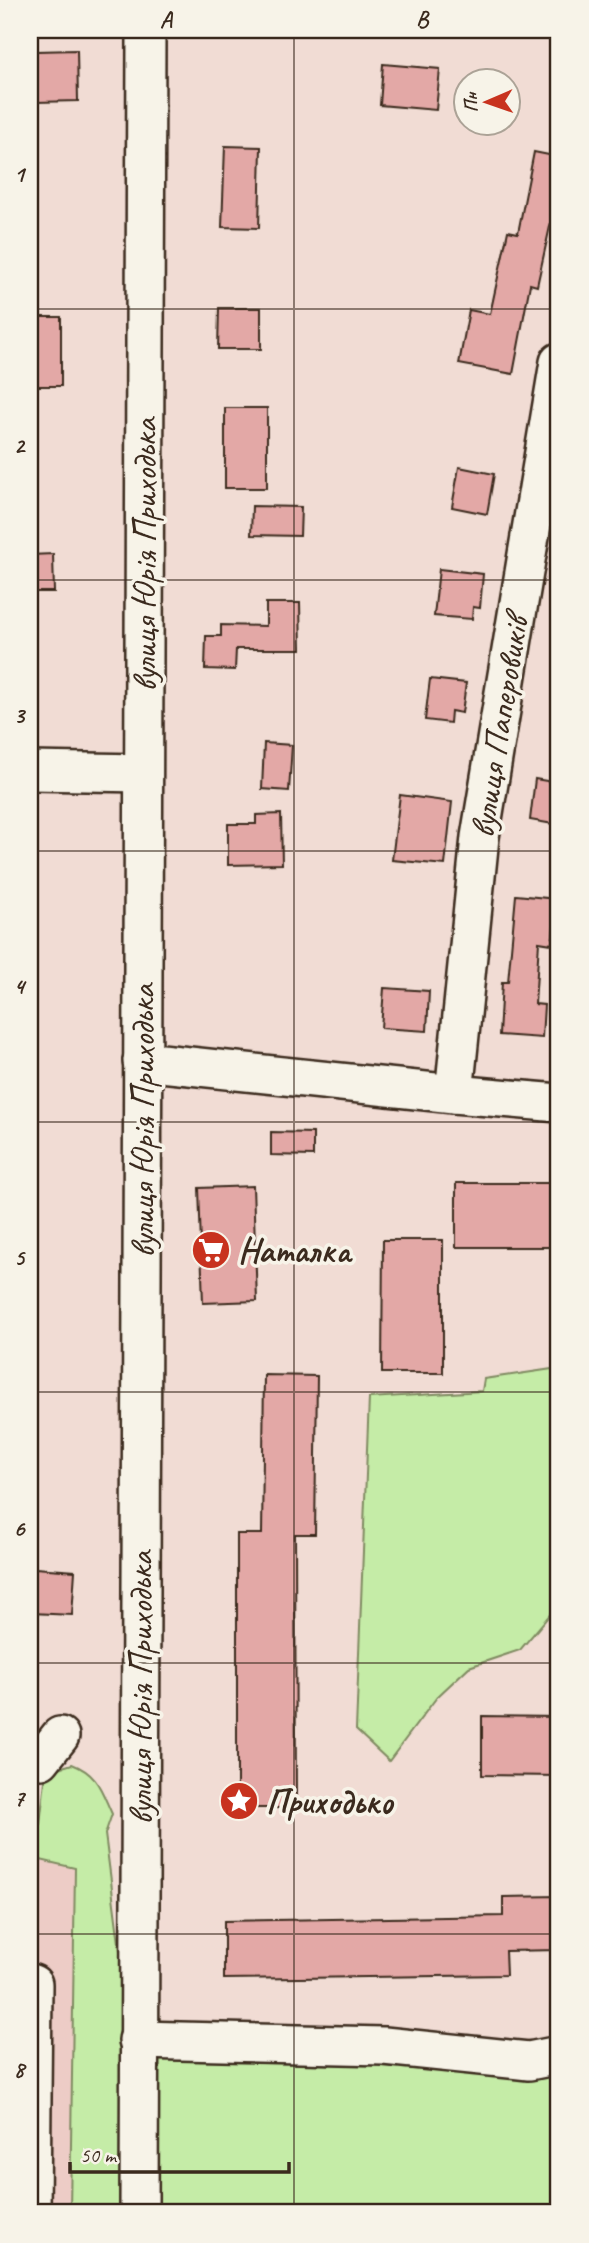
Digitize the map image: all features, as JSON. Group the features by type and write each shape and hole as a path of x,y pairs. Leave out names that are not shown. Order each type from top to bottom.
{"street":[{"name":"вулиця Юрія Приходька","path":"139,2213 146,30"},
{"name":"вулиця Паперовиків","path":"454,1094 480,837 559,362"},
{"path":"30,771 143,773"},
{"path":"142,1061 559,1103"},
{"path":"30,1983 33,1984 31,2213"},
{"path":"138,2040 384,2046 529,2061 559,2054"}],"shaded area":[{"path":"30,1858 75,1868 70,2213 30,2213"}],"green space":[{"path":"559,1368 559,1604 520,1650 469,1667 437,1697 389,1761 356,1730 369,1398 482,1391 484,1379"},
{"path":"72,1764 93,1778 112,1814 105,1834 124,1982 123,2213 70,2213 75,1868 36,1859 46,1772"},
{"path":"140,2047 559,2073 559,2213 146,2213"}],"building":[{"path":"77,50 78,101 36,102 36,51"},
{"path":"383,64 440,69 436,110 380,105"},
{"path":"225,146 261,147 259,228 222,227"},
{"path":"534,152 559,157 559,209 554,208 537,286 530,284 513,374 459,364 469,310 490,314 508,231 518,233"},
{"path":"219,308 261,308 261,349 218,349"},
{"path":"30,317 61,317 61,386 30,386"},
{"path":"225,408 267,408 267,488 225,488"},
{"path":"459,467 494,474 487,514 452,507"},
{"path":"252,506 301,507 300,536 251,535"},
{"path":"53,554 54,592 30,592 30,555"},
{"path":"439,569 483,574 480,608 473,607 472,619 434,616"},
{"path":"266,603 300,603 301,649 236,649 235,670 205,669 206,636 221,636 221,625 266,626"},
{"path":"430,679 466,683 462,713 451,711 450,723 425,720"},
{"path":"264,743 292,745 289,791 262,789"},
{"path":"535,779 559,783 559,825 530,820"},
{"path":"400,795 452,802 445,865 392,860"},
{"path":"281,814 282,864 228,865 228,824 256,824 256,815"},
{"path":"516,895 557,899 552,944 539,942 535,1004 544,1005 542,1038 499,1035 502,982 508,982"},
{"path":"384,988 429,991 427,1031 381,1028"},
{"path":"271,1132 313,1133 313,1156 271,1155"},
{"path":"456,1183 559,1183 559,1247 456,1247"},
{"path":"253,1186 257,1301 203,1303 199,1188"},
{"path":"383,1240 443,1240 443,1373 382,1373"},
{"path":"264,1375 317,1376 315,1534 295,1534 296,1808 237,1808 237,1534 262,1534"},
{"path":"35,1568 75,1571 72,1615 32,1613"},
{"path":"482,1716 559,1717 559,1776 482,1775"},
{"path":"559,1896 559,1950 505,1951 506,1975 224,1979 224,1921 503,1916 503,1897"}],"place":[{"name":"Наталка","path":"211,1250"},
{"name":"Приходько","path":"239,1801"}]}
